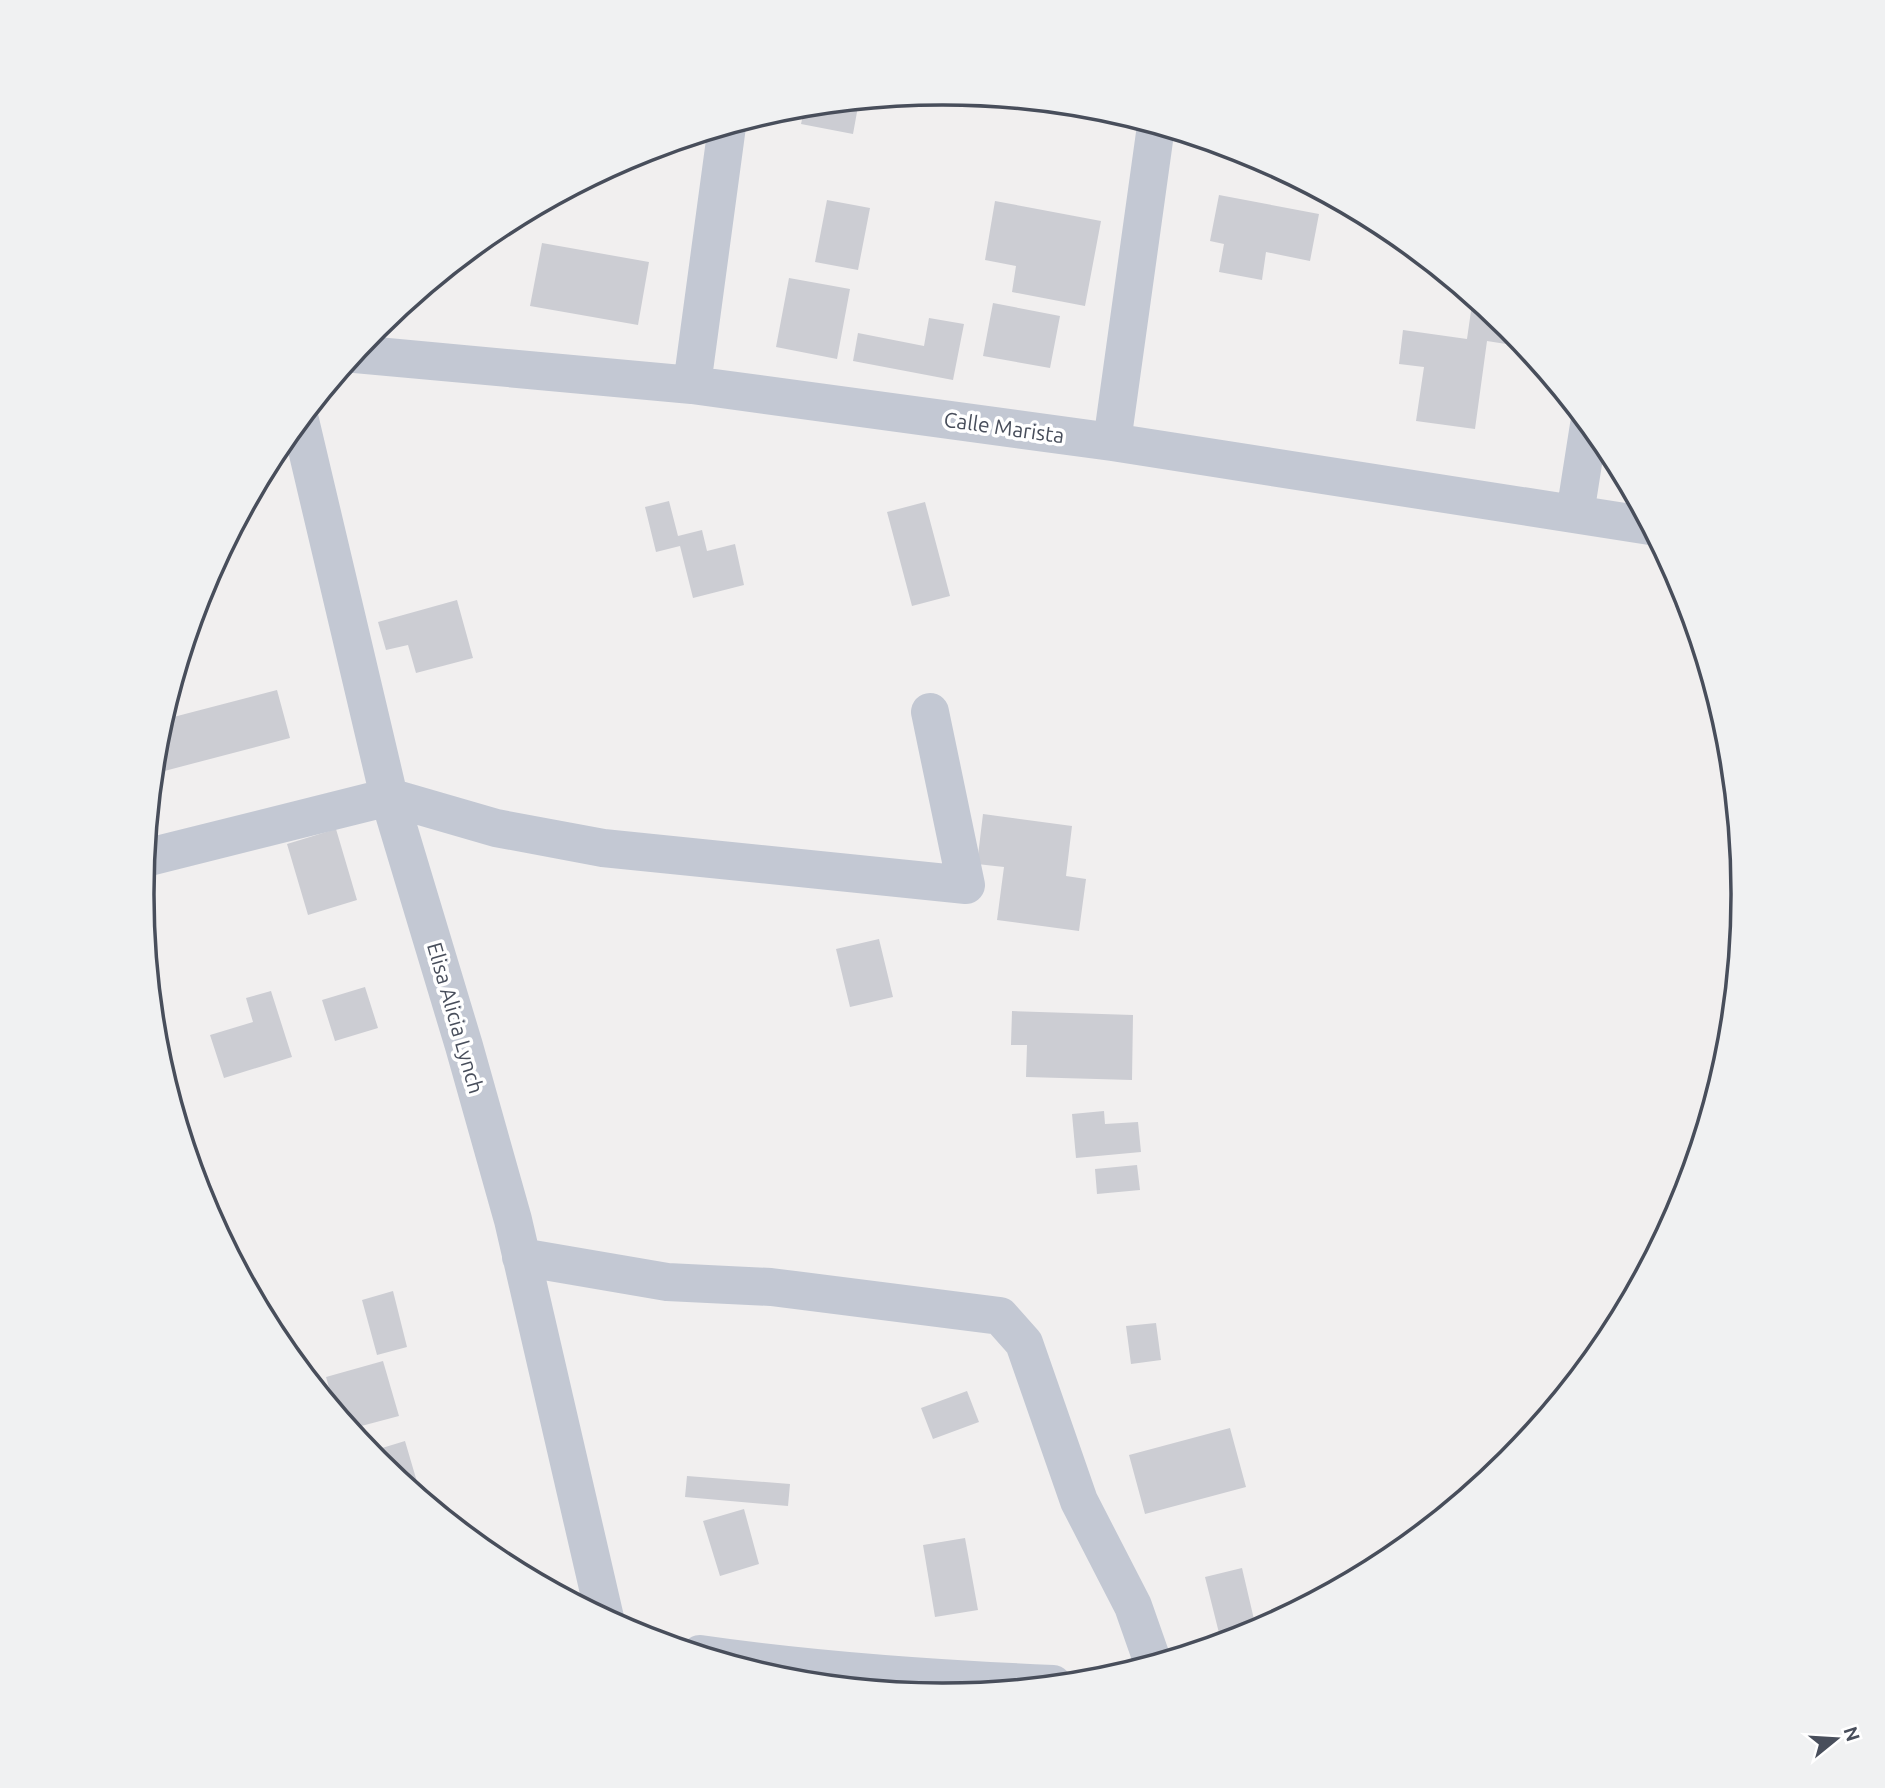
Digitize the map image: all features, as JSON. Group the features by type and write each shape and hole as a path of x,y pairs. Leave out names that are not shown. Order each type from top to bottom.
{"street":[{"path":"1112,442 1155,134"},
{"path":"692,385 726,136"},
{"name":"Calle Marista","path":"367,355 692,385 1112,442 1639,524"},
{"name":"Elisa Alicia Lynch","path":"303,433 389,797 464,1046 521,1257 602,1606"},
{"path":"1575,514 1587,439"},
{"path":"154,856 389,797 496,828 603,848 966,885 930,712"},
{"path":"521,1257 667,1282 771,1287 1000,1316 1024,1343 1079,1501 1133,1606 1150,1655"},
{"path":"766,1663 991,1681"}],"building":[{"path":"857,110 853,134 801,124 802,118"},
{"path":"1219,195 1319,214 1310,261 1266,252 1262,280 1219,272 1224,244 1210,241"},
{"path":"827,200 870,208 858,270 815,262"},
{"path":"995,201 1101,221 1085,306 1012,292 1016,266 985,260"},
{"path":"542,243 649,262 638,325 530,306"},
{"path":"789,278 850,289 837,359 776,347"},
{"path":"993,303 1060,316 1050,368 983,356"},
{"path":"1471,309 1508,344 1487,341 1475,429 1416,421 1424,367 1399,364 1403,330 1467,339"},
{"path":"929,318 964,324 953,380 853,361 858,333 924,346"},
{"path":"669,501 678,536 702,530 707,551 735,544 744,585 693,598 680,546 656,552 645,507"},
{"path":"925,502 950,596 912,606 887,512"},
{"path":"457,600 473,658 416,673 408,645 386,650 378,622"},
{"path":"277,690 290,738 163,771 174,717"},
{"path":"983,814 1072,826 1066,876 1086,879 1079,931 997,920 1004,867 977,864"},
{"path":"336,829 357,900 308,915 287,844"},
{"path":"879,939 893,997 850,1007 836,949"},
{"path":"365,987 378,1028 335,1041 322,1000"},
{"path":"271,991 292,1057 224,1078 210,1035 253,1022 246,998"},
{"path":"1012,1011 1133,1015 1132,1080 1026,1077 1027,1045 1011,1045"},
{"path":"1104,1111 1105,1124 1138,1122 1141,1152 1076,1158 1072,1114"},
{"path":"1137,1165 1140,1190 1097,1194 1095,1169"},
{"path":"393,1291 407,1347 377,1355 362,1300"},
{"path":"1156,1323 1161,1360 1131,1364 1126,1326"},
{"path":"383,1361 399,1416 361,1426 330,1390 326,1377"},
{"path":"967,1391 979,1422 933,1439 921,1408"},
{"path":"1230,1428 1246,1487 1145,1514 1129,1455"},
{"path":"405,1441 417,1482 385,1452 381,1448"},
{"path":"687,1476 790,1484 788,1506 685,1497"},
{"path":"744,1509 759,1564 720,1576 703,1521"},
{"path":"965,1538 978,1610 935,1617 923,1545"},
{"path":"1242,1568 1254,1619 1219,1632 1205,1577"}]}
